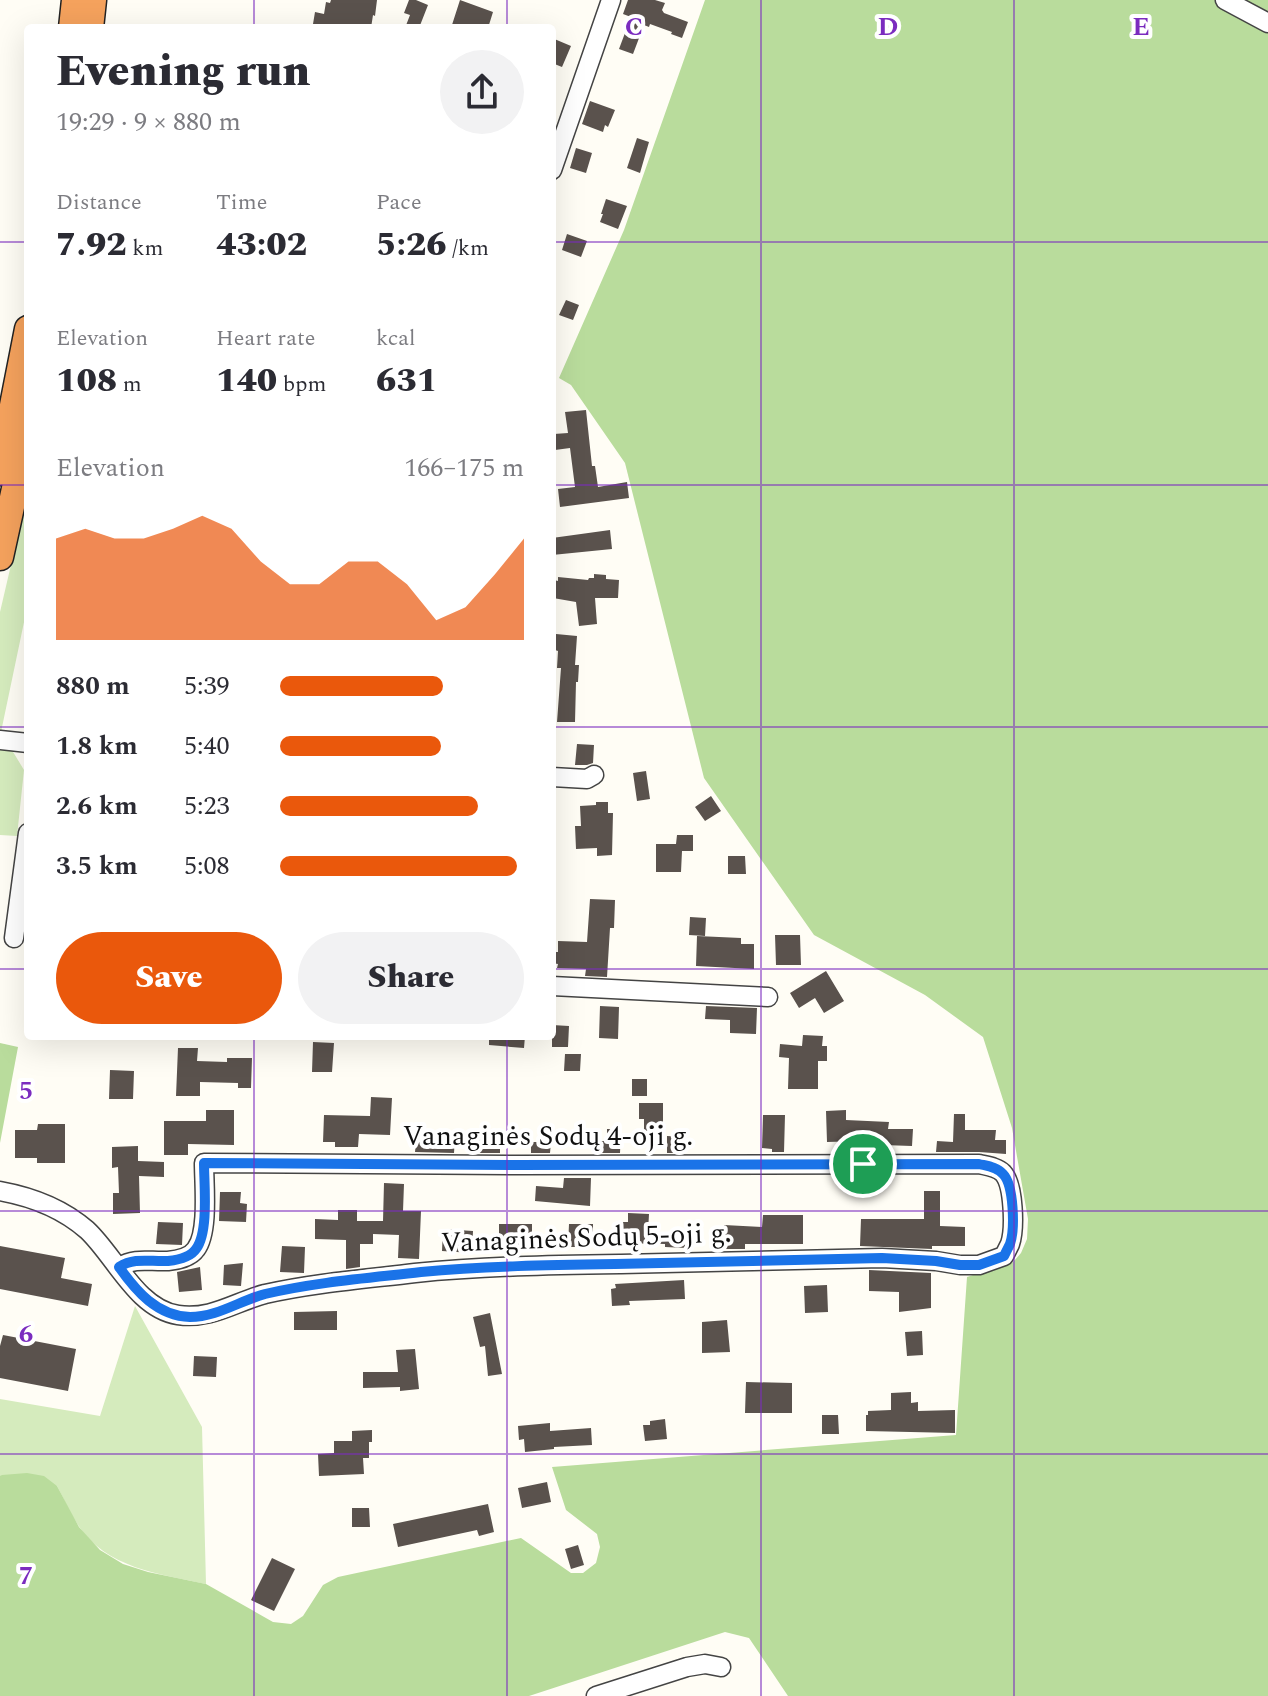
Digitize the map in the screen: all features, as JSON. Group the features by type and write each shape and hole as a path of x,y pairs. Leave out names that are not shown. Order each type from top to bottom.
{"highway":[{"path":"72,24 75,0"},
{"path":"90,24 93,0"},
{"path":"0,472 24,349"},
{"path":"0,557 24,447"}],"street":[{"path":"556,158 611,0"},
{"path":"1225,0 1268,23"},
{"path":"0,740 24,743"},
{"path":"556,777 587,779 594,775"},
{"path":"14,938 24,863"},
{"path":"556,986 768,997"},
{"name":"Vanaginės Sodų 4-oji g.","path":"119,1267 129,1261 170,1261 186,1257 196,1250 202,1236 204,1163 979,1164 999,1170 1008,1181 1012,1229"},
{"name":"Vanaginės Sodų 5-oji g.","path":"0,1191 44,1202 64,1213 88,1231 132,1286 152,1304 173,1315 188,1317 205,1316 262,1295 288,1290 426,1272 539,1265 882,1258 979,1265 1004,1256 1010,1245 1012,1229"},
{"path":"596,1696 687,1667 705,1664 721,1667"}],"green space":[{"path":"705,0 1268,0 1268,1696 788,1696 749,1638 725,1632 529,1696 0,1696 2,1475 27,1473 44,1476 57,1486 79,1527 100,1550 123,1564 206,1584 273,1622 291,1624 303,1616 323,1585 338,1577 521,1538 571,1573 583,1573 596,1563 600,1547 597,1534 566,1510 552,1467 956,1435 967,1277 1013,1262 1027,1239 1028,1219 1012,1128 983,1037 925,995 814,935 704,778 625,463 571,385 559,378 624,230"},
{"path":"24,509 24,622 1,732 24,770 17,836 0,835 0,612"},
{"path":"0,1043 18,1047 0,1143"},
{"path":"135,1306 202,1427 206,1584 152,1572 118,1560 90,1539 75,1520 57,1486 0,1476 0,1399 100,1416"}],"building":[{"path":"331,0 377,0 372,24 313,24 315,12 324,14 326,2 330,3"},
{"path":"409,0 428,5 421,24 407,24 410,15 404,13"},
{"path":"460,0 493,12 489,24 452,24"},
{"path":"628,0 665,3 664,13 688,22 682,38 650,24 649,27 644,25 633,54 619,49 631,17 623,14"},
{"path":"556,40 571,46 562,67 556,65"},
{"path":"590,101 615,110 603,132 582,124"},
{"path":"637,138 649,142 640,173 627,168"},
{"path":"576,148 592,153 586,173 570,168"},
{"path":"606,199 627,206 618,229 600,222"},
{"path":"567,234 587,241 581,257 562,250"},
{"path":"566,300 579,305 573,320 559,315"},
{"path":"586,410 592,466 595,466 598,487 627,482 629,498 560,507 558,489 575,487 570,448 556,450 556,434 568,433 565,412"},
{"path":"610,530 612,549 556,555 556,537"},
{"path":"594,574 619,580 618,598 595,598 597,624 579,626 576,602 556,599 556,580 558,577 594,578"},
{"path":"556,634 577,636 575,665 579,665 575,722 557,722 561,668 557,668"},
{"path":"577,744 594,745 593,763 575,765"},
{"path":"646,771 650,799 637,801 633,773"},
{"path":"711,796 721,811 705,821 695,807"},
{"path":"596,802 608,802 608,813 613,813 612,855 597,856 597,848 576,849 575,826 581,826 580,806 596,805"},
{"path":"677,835 693,835 693,851 682,851 681,872 656,872 656,844 676,844"},
{"path":"728,856 745,856 746,874 728,874"},
{"path":"590,899 615,900 607,977 585,976 586,969 557,968 558,941 587,942"},
{"path":"690,917 706,918 705,936 689,935"},
{"path":"775,935 800,935 801,965 776,965"},
{"path":"697,936 741,938 741,944 754,944 754,969 696,966"},
{"path":"826,971 844,1001 824,1013 815,998 799,1008 790,993"},
{"path":"600,1006 619,1007 618,1039 599,1038"},
{"path":"706,1006 757,1008 756,1034 730,1033 730,1020 705,1019"},
{"path":"556,1025 569,1026 568,1047 552,1047 552,1040 556,1040"},
{"path":"803,1035 823,1036 822,1046 827,1046 827,1061 818,1061 818,1089 788,1089 789,1058 779,1057 780,1044 802,1046"},
{"path":"489,1040 525,1040 524,1048 489,1045"},
{"path":"313,1042 334,1043 332,1072 312,1072"},
{"path":"178,1048 198,1048 197,1061 227,1062 227,1058 252,1058 251,1088 238,1088 238,1083 200,1082 200,1096 176,1096"},
{"path":"565,1054 581,1054 580,1071 564,1071"},
{"path":"110,1070 134,1071 133,1099 109,1099"},
{"path":"632,1079 647,1079 647,1096 632,1096"},
{"path":"371,1097 392,1098 390,1135 359,1134 358,1147 335,1147 335,1142 323,1142 324,1115 370,1116"},
{"path":"639,1103 663,1103 663,1133 644,1133 644,1119 639,1119"},
{"path":"206,1110 234,1110 234,1145 188,1144 188,1155 164,1155 164,1121 206,1121"},
{"path":"846,1110 846,1120 889,1122 888,1129 913,1129 912,1146 883,1145 883,1152 863,1152 863,1141 827,1142 826,1111"},
{"path":"954,1114 965,1114 965,1130 996,1130 995,1140 1006,1140 1006,1154 936,1152 937,1141 953,1142"},
{"path":"763,1115 785,1115 784,1152 762,1148"},
{"path":"38,1124 65,1124 65,1163 37,1163 37,1158 15,1158 15,1130 37,1130"},
{"path":"607,1129 621,1129 620,1153 595,1153 595,1141 607,1141"},
{"path":"440,1136 455,1137 454,1153 415,1152 416,1142 440,1142"},
{"path":"667,1136 685,1137 685,1153 667,1153"},
{"path":"478,1137 500,1138 500,1153 477,1153"},
{"path":"531,1142 551,1142 550,1153 531,1153"},
{"path":"138,1146 138,1161 164,1162 164,1177 139,1176 140,1213 113,1214 113,1193 119,1193 118,1167 112,1168 112,1147"},
{"path":"564,1178 591,1178 590,1206 535,1201 536,1186 563,1188"},
{"path":"384,1183 404,1184 403,1211 421,1211 419,1259 398,1258 399,1235 373,1234 373,1244 360,1244 360,1267 346,1269 346,1240 315,1239 315,1219 338,1220 338,1210 357,1210 357,1221 383,1221"},
{"path":"924,1191 940,1191 940,1226 965,1227 965,1246 932,1246 932,1249 860,1246 861,1219 924,1219"},
{"path":"220,1192 241,1192 240,1203 247,1204 246,1222 219,1221"},
{"path":"628,1213 649,1214 648,1232 688,1233 687,1248 618,1243 619,1222 628,1222"},
{"path":"763,1215 803,1215 803,1244 745,1244 745,1249 723,1249 724,1225 762,1227"},
{"path":"158,1222 183,1223 182,1245 156,1244"},
{"path":"499,1224 532,1224 532,1246 499,1246"},
{"path":"569,1224 593,1224 593,1247 568,1247"},
{"path":"443,1229 473,1231 472,1253 442,1251"},
{"path":"0,1246 65,1258 61,1278 92,1284 88,1306 0,1289"},
{"path":"282,1246 305,1247 304,1273 280,1272"},
{"path":"243,1263 241,1286 223,1285 224,1265"},
{"path":"200,1267 202,1290 179,1292 177,1272"},
{"path":"869,1270 931,1273 931,1308 899,1312 899,1292 869,1291"},
{"path":"684,1280 685,1299 629,1301 630,1305 612,1306 611,1289 616,1288 615,1284"},
{"path":"827,1285 828,1312 805,1313 804,1286"},
{"path":"337,1311 337,1330 294,1330 294,1312"},
{"path":"490,1313 502,1374 488,1376 485,1346 480,1347 473,1317"},
{"path":"727,1320 730,1352 702,1353 702,1322"},
{"path":"922,1331 923,1355 907,1356 905,1332"},
{"path":"3,1335 76,1349 68,1391 0,1378"},
{"path":"415,1349 419,1389 363,1388 363,1372 398,1372 396,1350"},
{"path":"194,1356 217,1357 216,1377 193,1376"},
{"path":"746,1382 792,1383 792,1413 745,1413"},
{"path":"911,1392 911,1403 918,1402 918,1411 955,1410 955,1433 866,1431 868,1411 891,1410 891,1393"},
{"path":"822,1415 838,1415 839,1434 822,1434"},
{"path":"665,1419 667,1439 645,1441 643,1425"},
{"path":"550,1423 550,1431 591,1428 592,1445 525,1452 524,1439 519,1440 518,1426"},
{"path":"372,1430 369,1458 363,1458 364,1474 319,1476 318,1454 334,1453 334,1441 352,1441 352,1431"},
{"path":"547,1482 551,1502 522,1508 518,1488"},
{"path":"488,1504 494,1532 479,1536 477,1530 398,1547 393,1524"},
{"path":"352,1508 369,1508 370,1527 352,1527"},
{"path":"578,1545 584,1565 571,1569 565,1549"},
{"path":"272,1558 295,1569 274,1611 251,1600"}],"route":[{"path":"204,1163 863,1164 979,1164 999,1170 1011,1190 1012,1229 1010,1245 1004,1256 979,1265 882,1258 539,1265 426,1272 288,1290 262,1295 205,1316 188,1317 173,1315 152,1304 132,1286 119,1267 129,1261 170,1261 186,1257 196,1250 202,1236 204,1163"}]}
